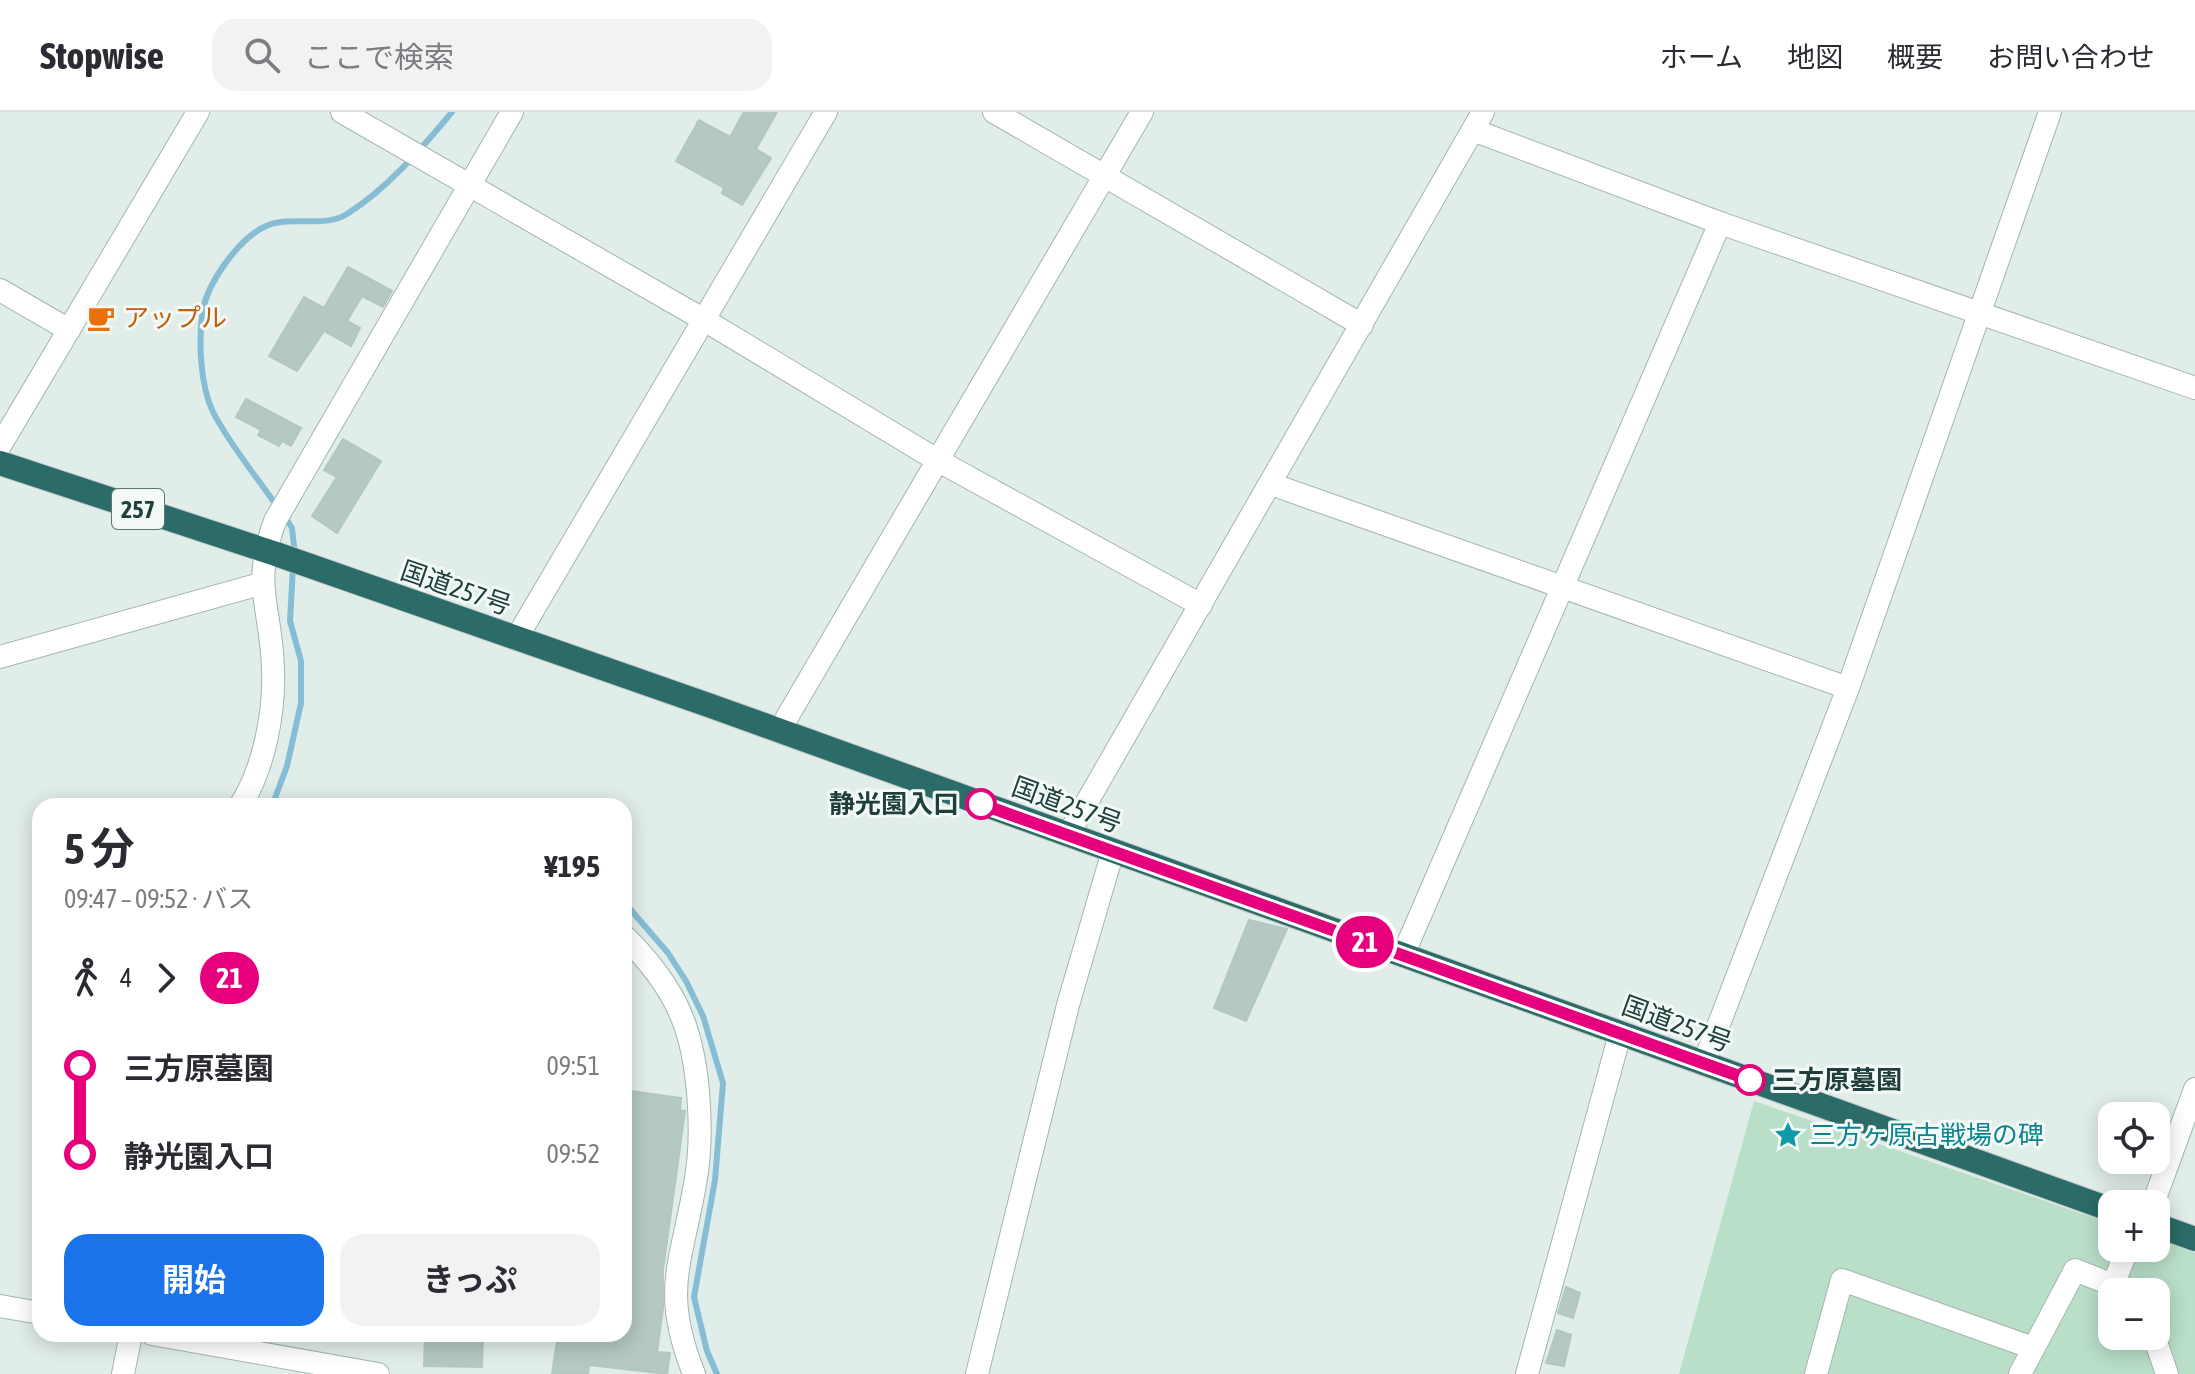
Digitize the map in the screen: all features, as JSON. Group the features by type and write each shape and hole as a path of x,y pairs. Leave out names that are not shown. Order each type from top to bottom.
{"highway":[{"name":"国道257号","path":"0,463 302,563 779,731 2098,1205"},
{"path":"2170,1230 2195,1239"}],"street":[{"path":"0,446 198,112"},
{"path":"342,112 706,321 937,460 1201,605"},
{"path":"247,798 268,725 273,670 260,584 275,521 512,112"},
{"path":"516,639 706,321 826,112"},
{"path":"994,112 1362,325"},
{"path":"779,731 1142,112"},
{"path":"1704,1063 1848,688 1978,310 2050,112"},
{"path":"1068,835 1478,121 1720,223 1978,310 2195,388"},
{"path":"1403,955 1720,223"},
{"path":"0,290 69,330"},
{"path":"1271,484 1848,688"},
{"path":"0,657 260,584"},
{"path":"977,1374 1068,1005 1113,851"},
{"path":"632,943 681,1015 701,1101 696,1181 674,1281 675,1317 694,1374"},
{"path":"1527,1374 1620,1034"},
{"path":"2158,1190 2195,1089"},
{"path":"2020,1374 2075,1270 2098,1279"},
{"path":"1816,1374 1842,1280 2033,1348"},
{"path":"0,1306 32,1312"},
{"path":"123,1374 129,1342"},
{"path":"197,1342 378,1374"},
{"path":"2159,1350 2167,1374"}],"green space":[{"name":"三方原墓園","path":"1754,1101 2098,1219 2098,1262 2170,1262 2170,1244 2195,1253 2195,1374 1679,1374"}],"building":[{"path":"744,112 777,112 756,149 771,158 742,205 722,193 724,188 676,161 699,120 730,137"},
{"path":"348,267 392,291 383,307 362,296 347,321 360,328 351,346 324,331 297,371 269,356 304,297 324,308"},
{"path":"246,399 301,428 291,446 282,441 279,446 258,435 261,430 236,417"},
{"path":"343,439 381,461 337,533 312,516 337,477 324,470"},
{"path":"1249,920 1287,929 1246,1021 1214,1008"},
{"path":"632,1091 681,1098 680,1110 685,1111 663,1270 663,1308 657,1352 670,1353 667,1374 589,1365 588,1374 552,1374 557,1342 632,1342"},
{"path":"1566,1287 1580,1293 1573,1318 1558,1313"},
{"path":"1557,1330 1571,1335 1564,1366 1546,1363"},
{"path":"425,1342 483,1342 482,1367 424,1366"}],"waterway":[{"path":"278,508 227,437 209,401 201,362 201,334 203,309 211,286 235,251 264,227 284,222 328,221 362,204 403,167 452,112"},
{"path":"285,517 292,528 295,555"},
{"path":"275,798 287,766 301,703 301,661 290,621 293,566"},
{"path":"632,911 668,953 686,981 703,1016 723,1083 715,1180 694,1297 707,1351 717,1374"}],"bus line":[{"name":"21","path":"981,804 1750,1080"}],"place":[{"name":"アップル","path":"101,318"},
{"name":"静光園入口","path":"981,804"},
{"name":"三方原墓園","path":"1750,1080"},
{"name":"三方ヶ原古戦場の碑","path":"1788,1135"}]}
